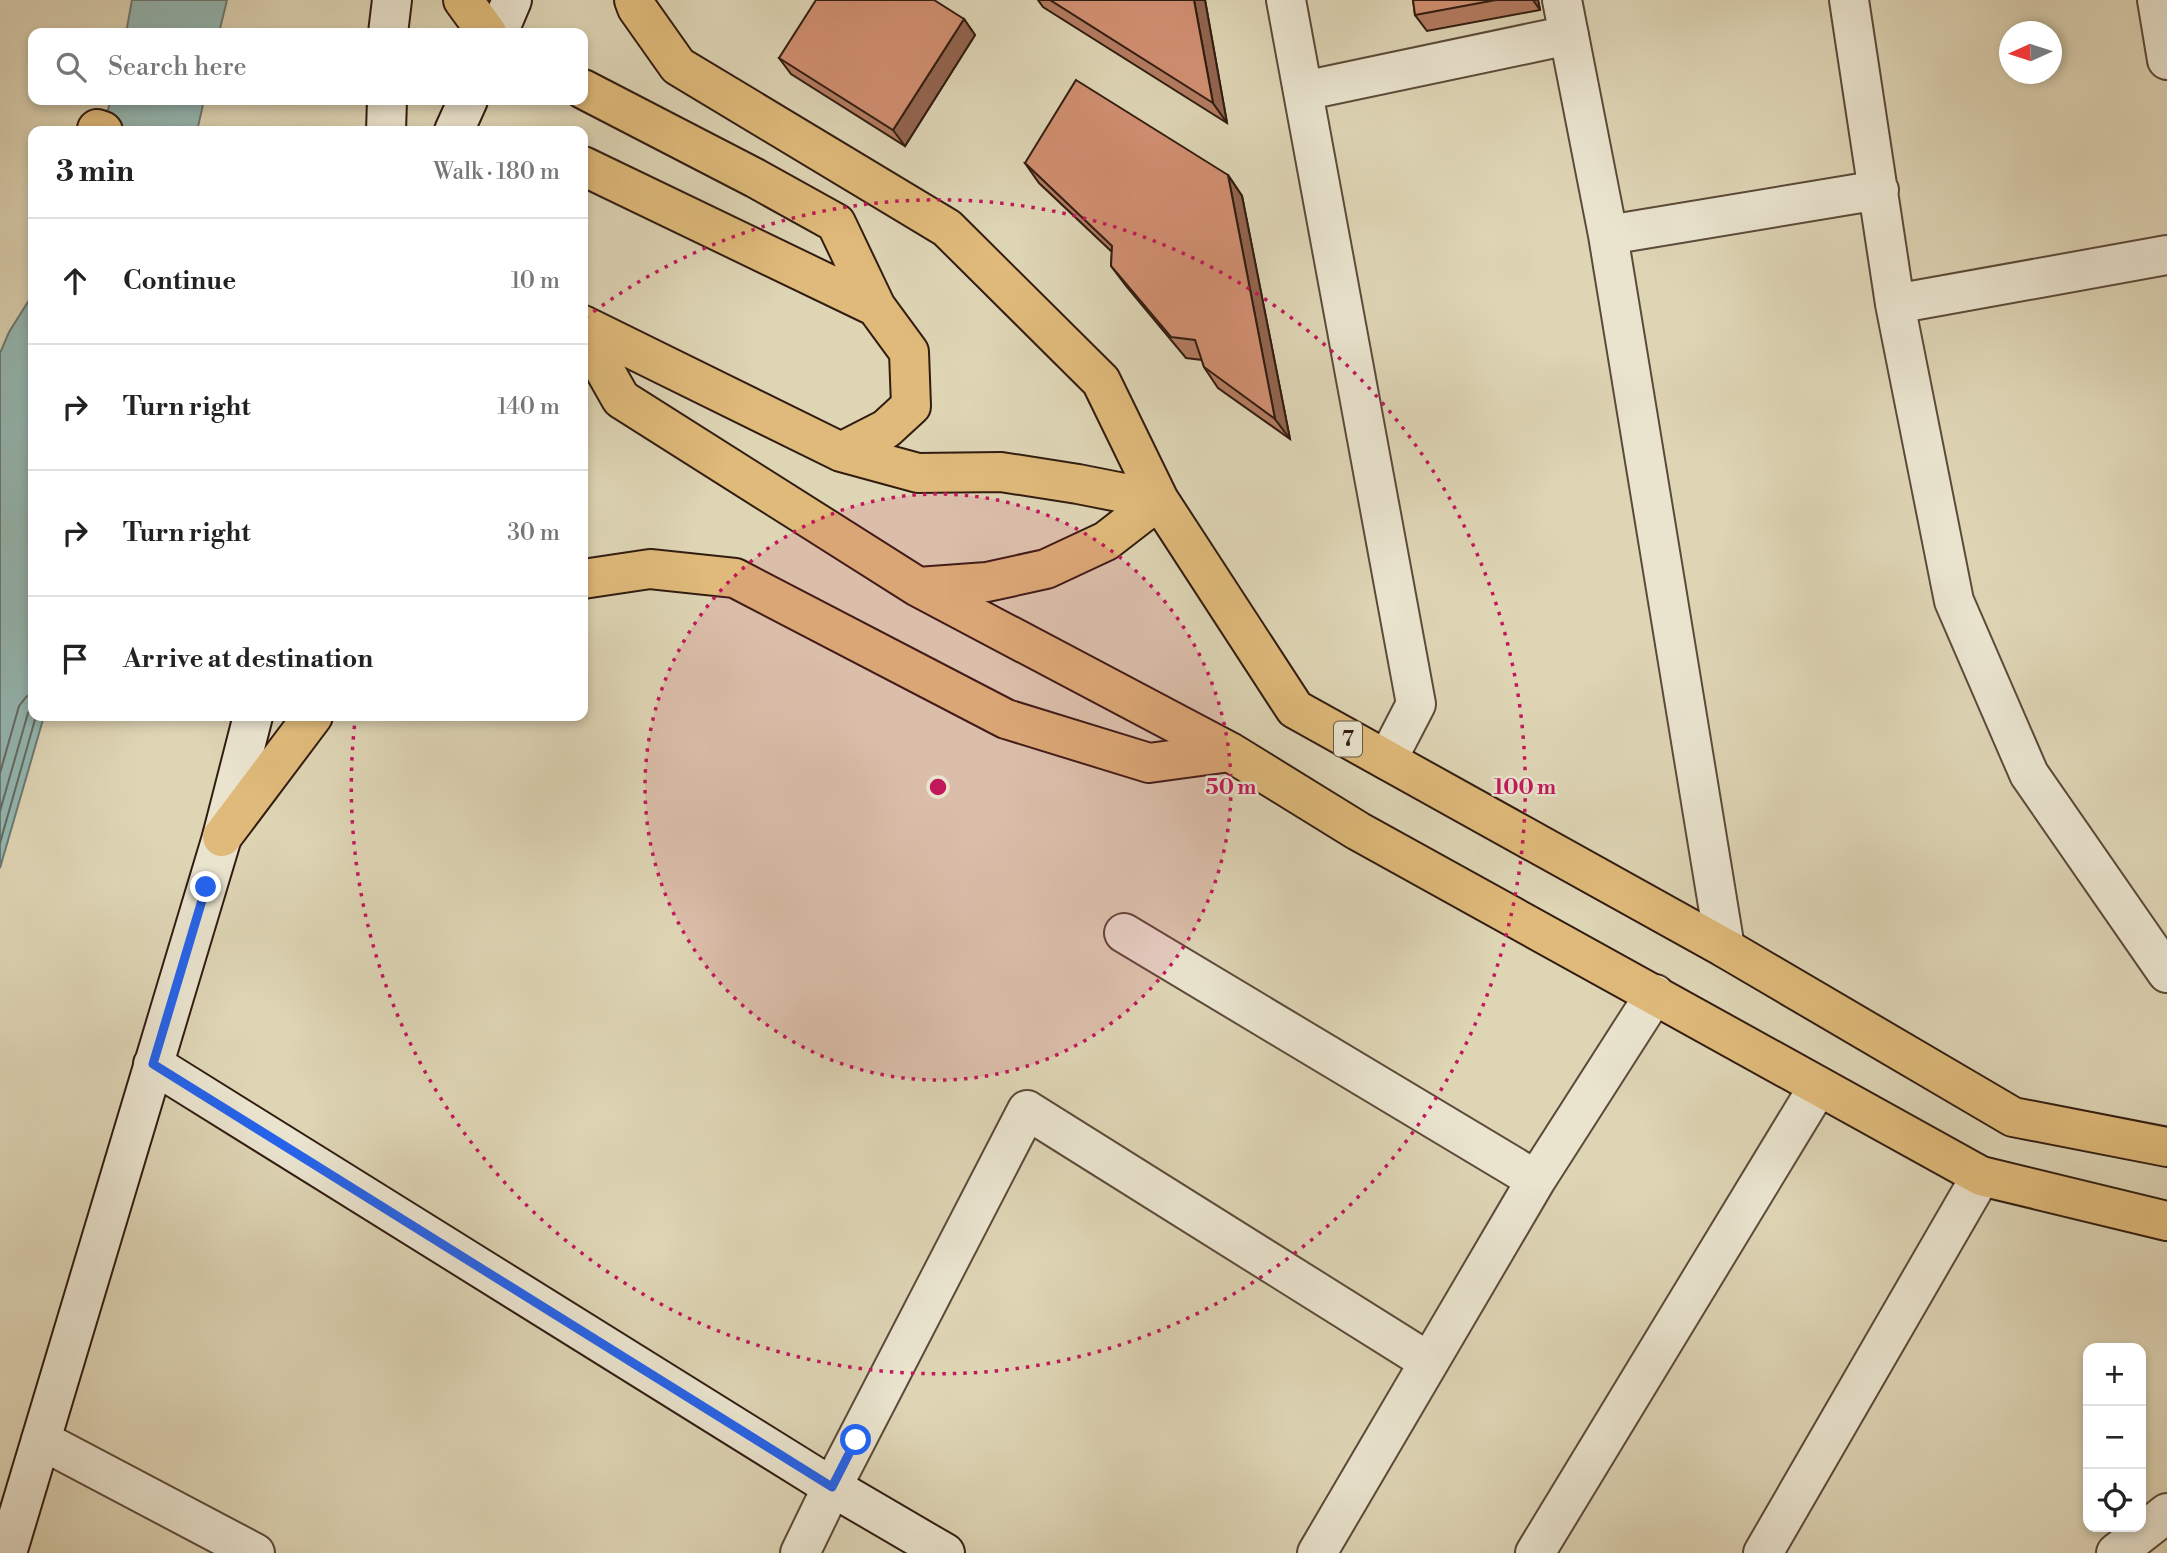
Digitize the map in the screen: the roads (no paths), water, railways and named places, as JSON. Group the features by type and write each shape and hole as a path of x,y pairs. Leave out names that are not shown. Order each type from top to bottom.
{"main road":[{"path":"463,0 483,28"},
{"path":"634,0 636,8 678,66 947,228 1101,381 1159,500"},
{"path":"588,92 836,223 876,307 909,352 911,407 886,429 841,452"},
{"path":"588,168 876,307"},
{"path":"588,326 841,452 918,473 1000,472 1159,500"},
{"path":"588,341 621,399 918,587 1230,752 1358,831 1981,1176 2167,1221"},
{"path":"918,587 987,582 1046,569 1107,541 1159,500"},
{"name":"7","path":"1159,500 1295,709 1725,948 2014,1117 2167,1147"},
{"path":"588,578 650,569 735,578 1006,719 1149,763 1230,752"},
{"path":"222,837 309,721"}],"street":[{"path":"389,28 392,0"},
{"path":"500,28 512,0"},
{"path":"1286,0 1416,704 1387,760"},
{"path":"1849,0 1895,304 1954,601 2029,774 2167,973"},
{"path":"2157,0 2167,60"},
{"path":"1303,91 1566,17 1608,235 1725,948"},
{"path":"386,126 387,105"},
{"path":"456,126 466,105"},
{"path":"1608,235 1879,190"},
{"path":"1895,304 2167,255"},
{"path":"7,1553 222,837 252,721"},
{"path":"1124,933 1536,1180"},
{"path":"1317,1553 1536,1180 1655,994"},
{"path":"153,1064 832,1487 945,1553"},
{"path":"1535,1553 1818,1087"},
{"path":"800,1553 1027,1110 1429,1362"},
{"path":"1763,1553 1981,1176"},
{"path":"41,1440 255,1553"},
{"path":"2116,1553 2167,1513"}],"water":[{"path":"132,0 227,0 220,28 127,28"},
{"path":"109,105 203,105 198,126 103,126"},
{"path":"28,302 28,721 43,721 0,868 0,353 9,332"}]}
